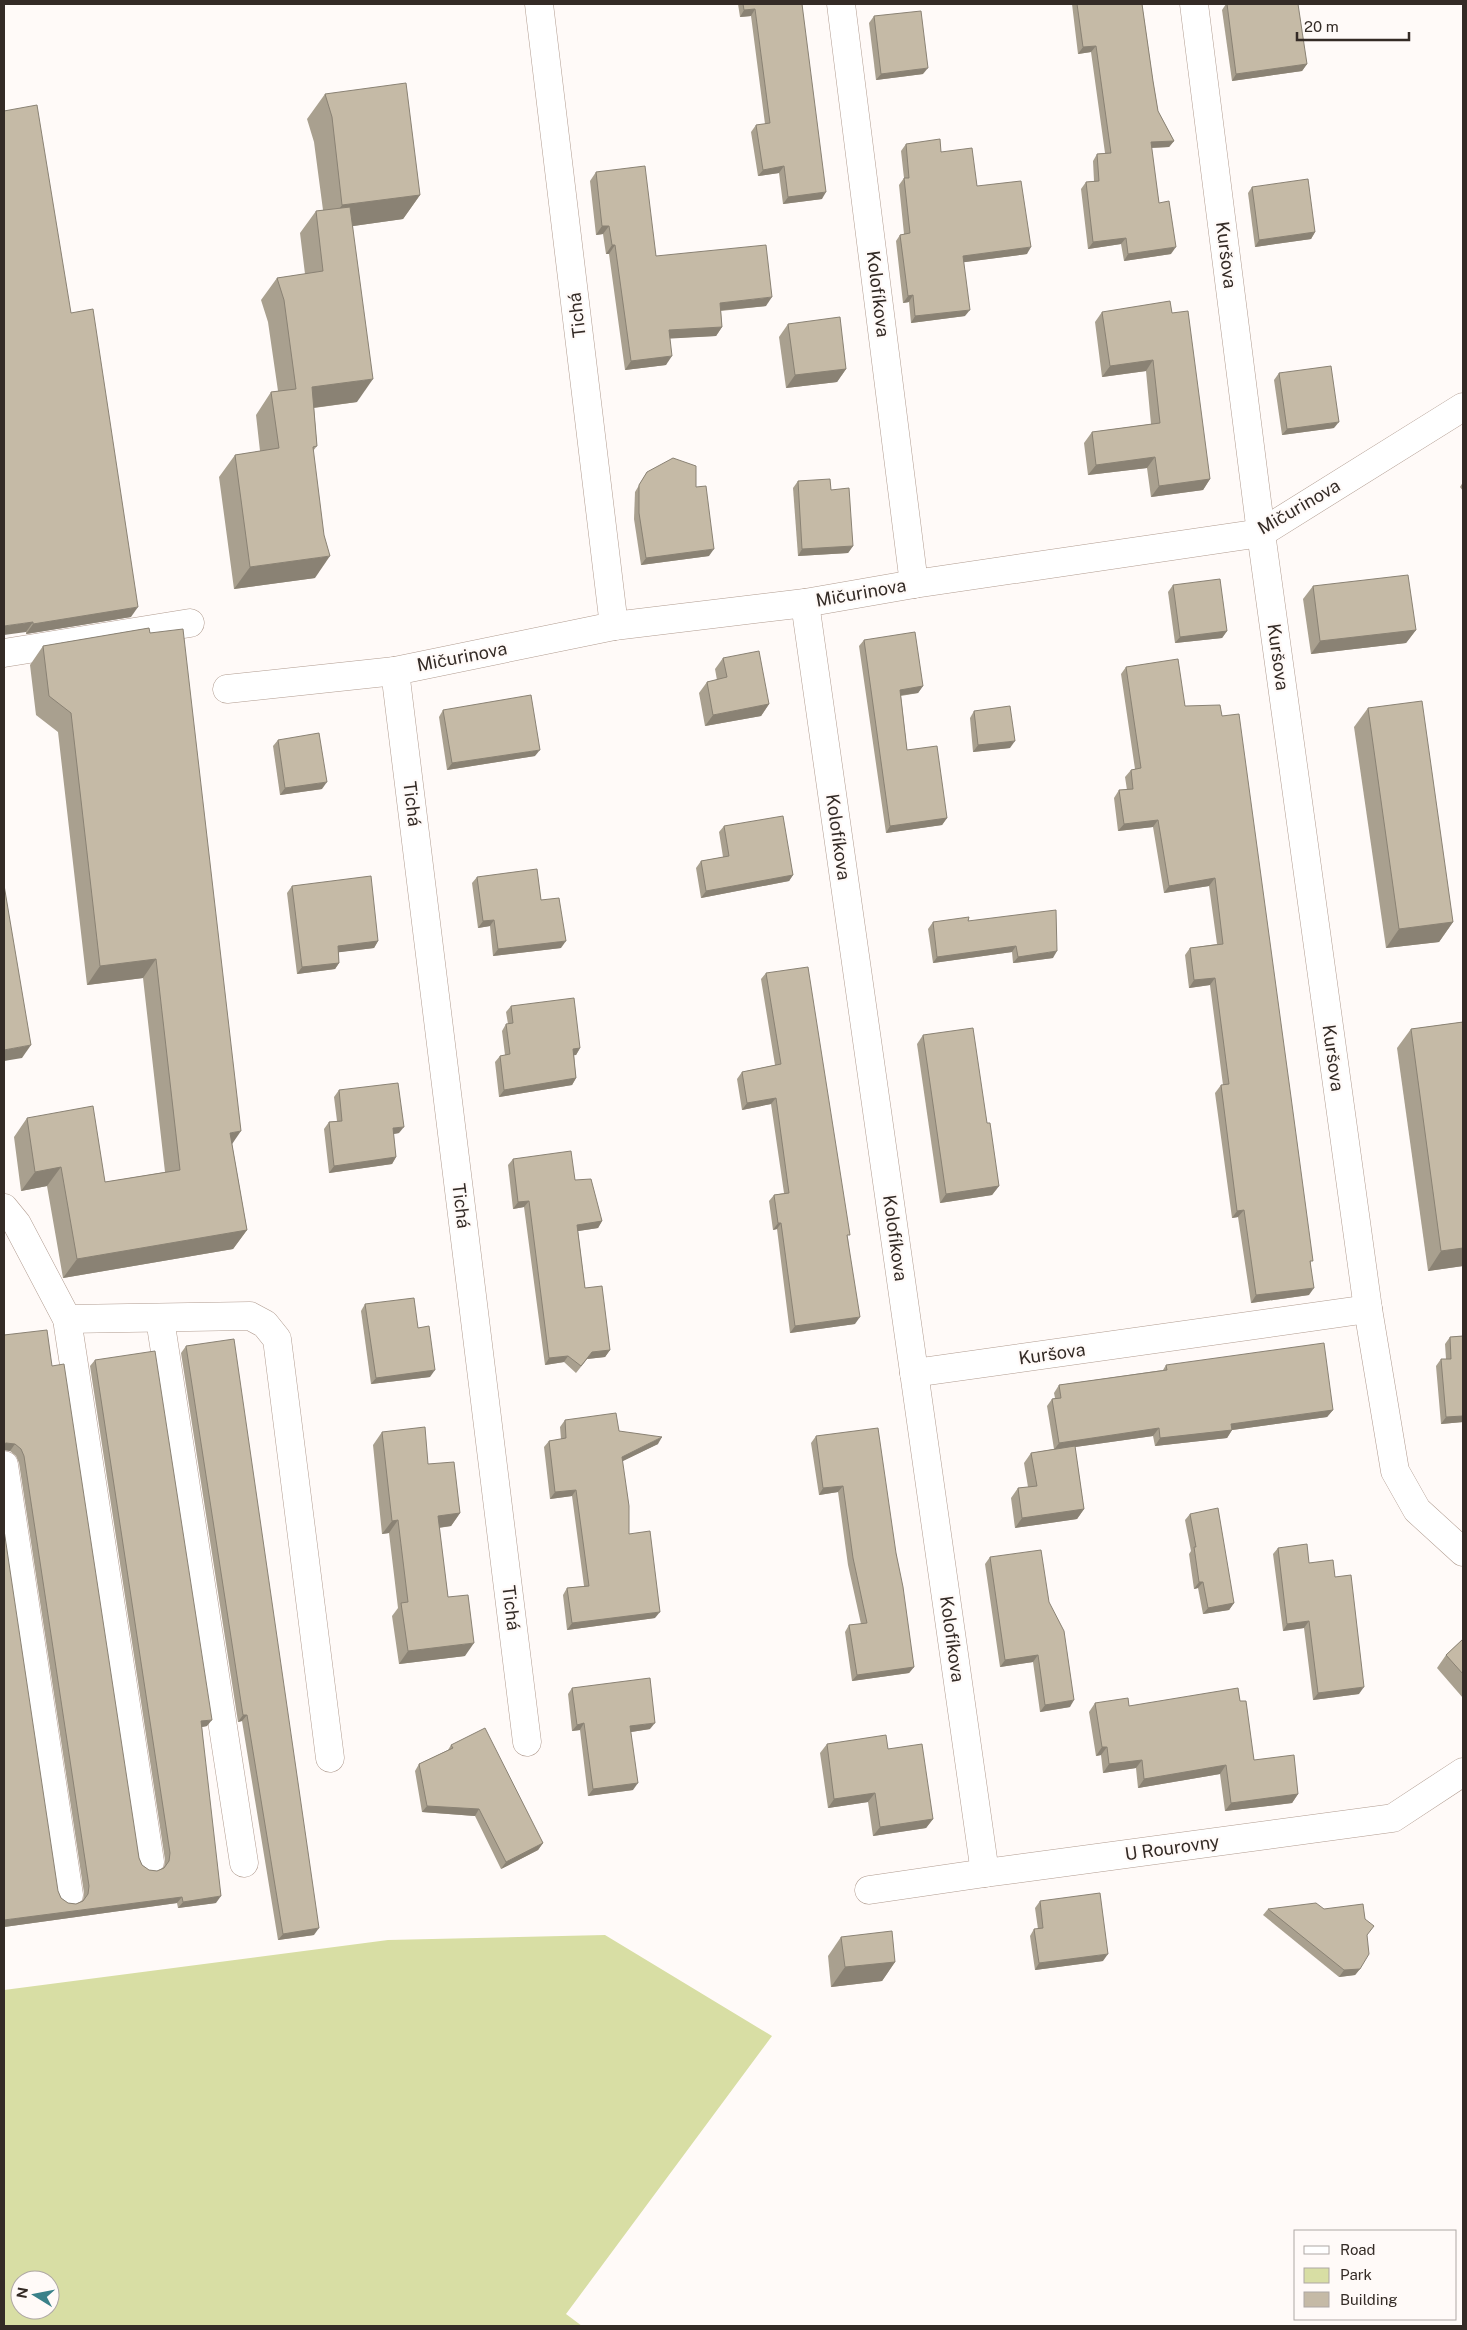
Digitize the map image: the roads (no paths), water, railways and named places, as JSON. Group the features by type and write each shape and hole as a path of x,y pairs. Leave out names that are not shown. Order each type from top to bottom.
{"street":[{"name":"Tichá","path":"539,4 614,626"},
{"name":"Kolofíkova","path":"841,4 914,584"},
{"name":"Kuršova","path":"1194,4 1262,533 1368,1310 1395,1471 1417,1510 1463,1552"},
{"name":"Mičurinova","path":"227,689 395,671 614,626 804,603 914,584 1262,533 1463,407"},
{"name":"Kolofíkova","path":"804,603 985,1872"},
{"path":"4,653 190,623"},
{"name":"Tichá","path":"395,671 527,1742"},
{"path":"4,1208 17,1224 67,1320 150,1862"},
{"name":"Kuršova","path":"914,1373 1368,1310"},
{"path":"67,1320 250,1316 265,1324 277,1339 330,1758"},
{"path":"160,1319 244,1863"},
{"path":"4,1465 69,1895"},
{"name":"U Rourovny","path":"869,1890 985,1872 1394,1818 1463,1772"}]}
